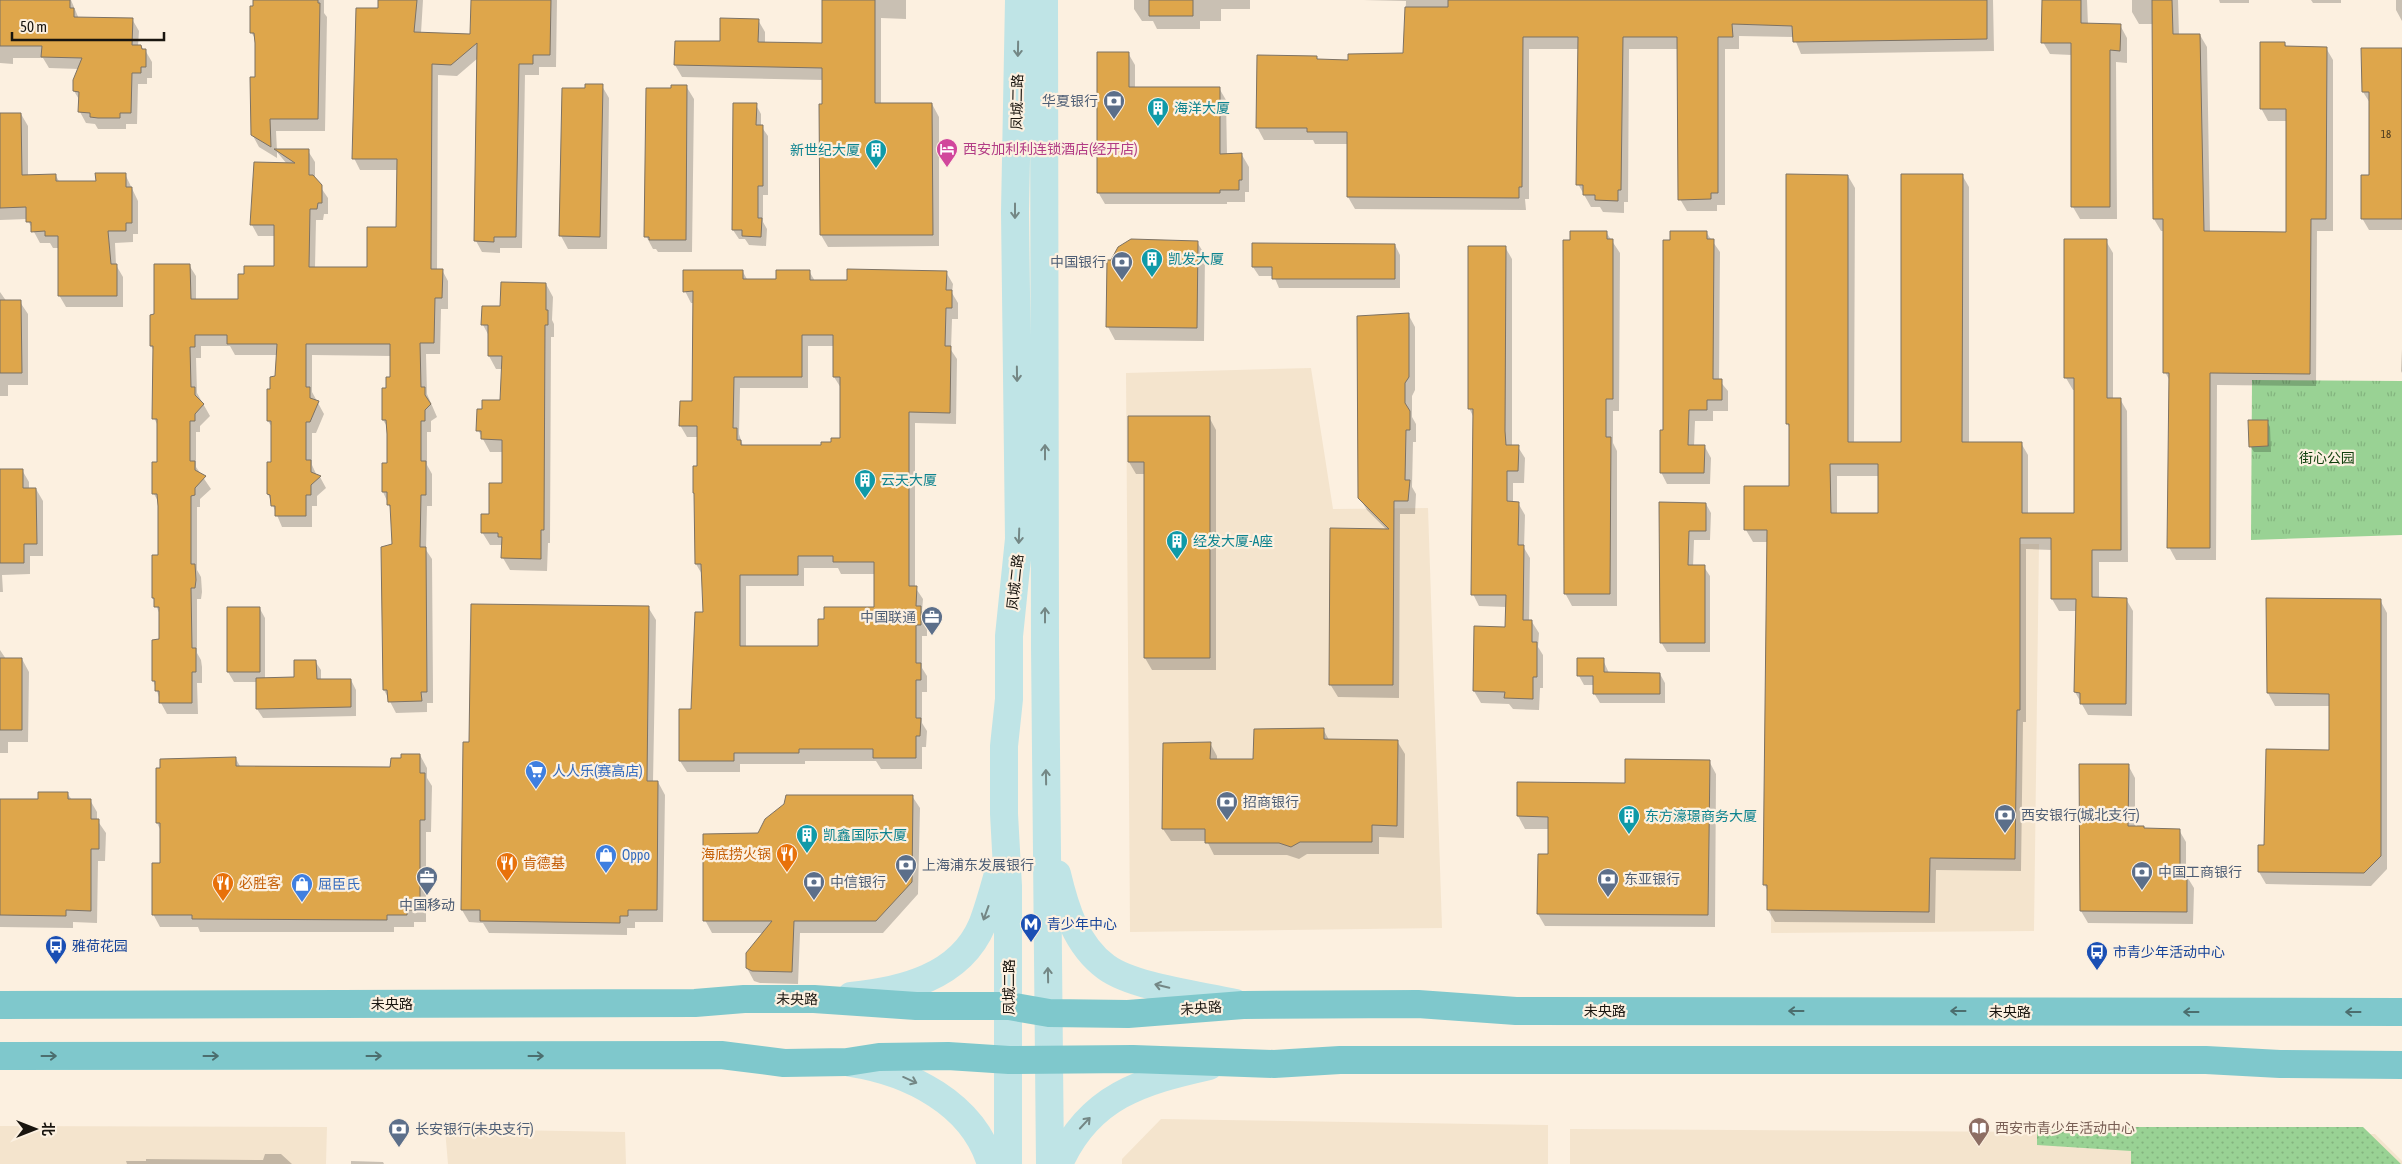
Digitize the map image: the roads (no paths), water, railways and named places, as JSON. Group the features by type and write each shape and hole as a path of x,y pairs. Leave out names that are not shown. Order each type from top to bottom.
{"main road":[{"name":"凤城二路","path":"1008,1164 1008,886 1004,814 1004,746 1010,699 1010,636 1019,539 1015,212 1019,0"},
{"name":"凤城二路","path":"1044,0 1050,1164"},
{"path":"1047,807 1057,875 1066,908 1072,924 1083,942 1104,966 1130,978 1150,984 1243,1005"},
{"path":"814,999 867,994 908,987 926,980 943,970 959,956 972,942 982,926 990,904 1000,867 1004,814"},
{"name":"未央路","path":"0,1005 695,1003 744,999 814,999 916,1006 1009,1006 1049,1013 1128,1014 1243,1005 1418,1004 1516,1011 2402,1012"},
{"path":"0,1056 721,1055 784,1063 847,1062 899,1056 948,1056 1009,1060 1049,1058 1133,1059 1220,1064 1274,1064 1340,1060 2206,1060 2280,1064 2402,1065"},
{"path":"847,1062 890,1071 936,1093 967,1120 979,1136 991,1164"},
{"path":"1059,1164 1076,1133 1108,1101 1123,1092 1170,1075 1220,1064"}],"place":[{"name":"华夏银行","path":"1114,120"},
{"name":"海洋大厦","path":"1158,127"},
{"name":"西安加利利连锁酒店(经开店)","path":"947,168"},
{"name":"新世纪大厦","path":"876,169"},
{"name":"凯发大厦","path":"1152,278"},
{"name":"中国银行","path":"1122,281"},
{"name":"云天大厦","path":"865,499"},
{"name":"经发大厦-A座","path":"1177,560"},
{"name":"中国联通","path":"932,636"},
{"name":"人人乐(赛高店)","path":"536,790"},
{"name":"招商银行","path":"1227,821"},
{"name":"西安银行(城北支行)","path":"2005,834"},
{"name":"东方濠璟商务大厦","path":"1629,835"},
{"name":"凯鑫国际大厦","path":"807,854"},
{"name":"海底捞火锅","path":"787,873"},
{"name":"Oppo","path":"606,874"},
{"name":"肯德基","path":"507,882"},
{"name":"上海浦东发展银行","path":"906,884"},
{"name":"中国工商银行","path":"2142,891"},
{"name":"中国移动","path":"427,896"},
{"name":"东亚银行","path":"1608,898"},
{"name":"中信银行","path":"814,901"},
{"name":"必胜客","path":"223,902"},
{"name":"屈臣氏","path":"302,903"},
{"name":"青少年中心","path":"1031,943"},
{"name":"雅荷花园","path":"56,965"},
{"name":"市青少年活动中心","path":"2097,971"},
{"name":"西安市青少年活动中心","path":"1979,1147"},
{"name":"长安银行(未央支行)","path":"399,1148"}],"park label":[{"name":"街心公园","path":"2327,458"}]}
